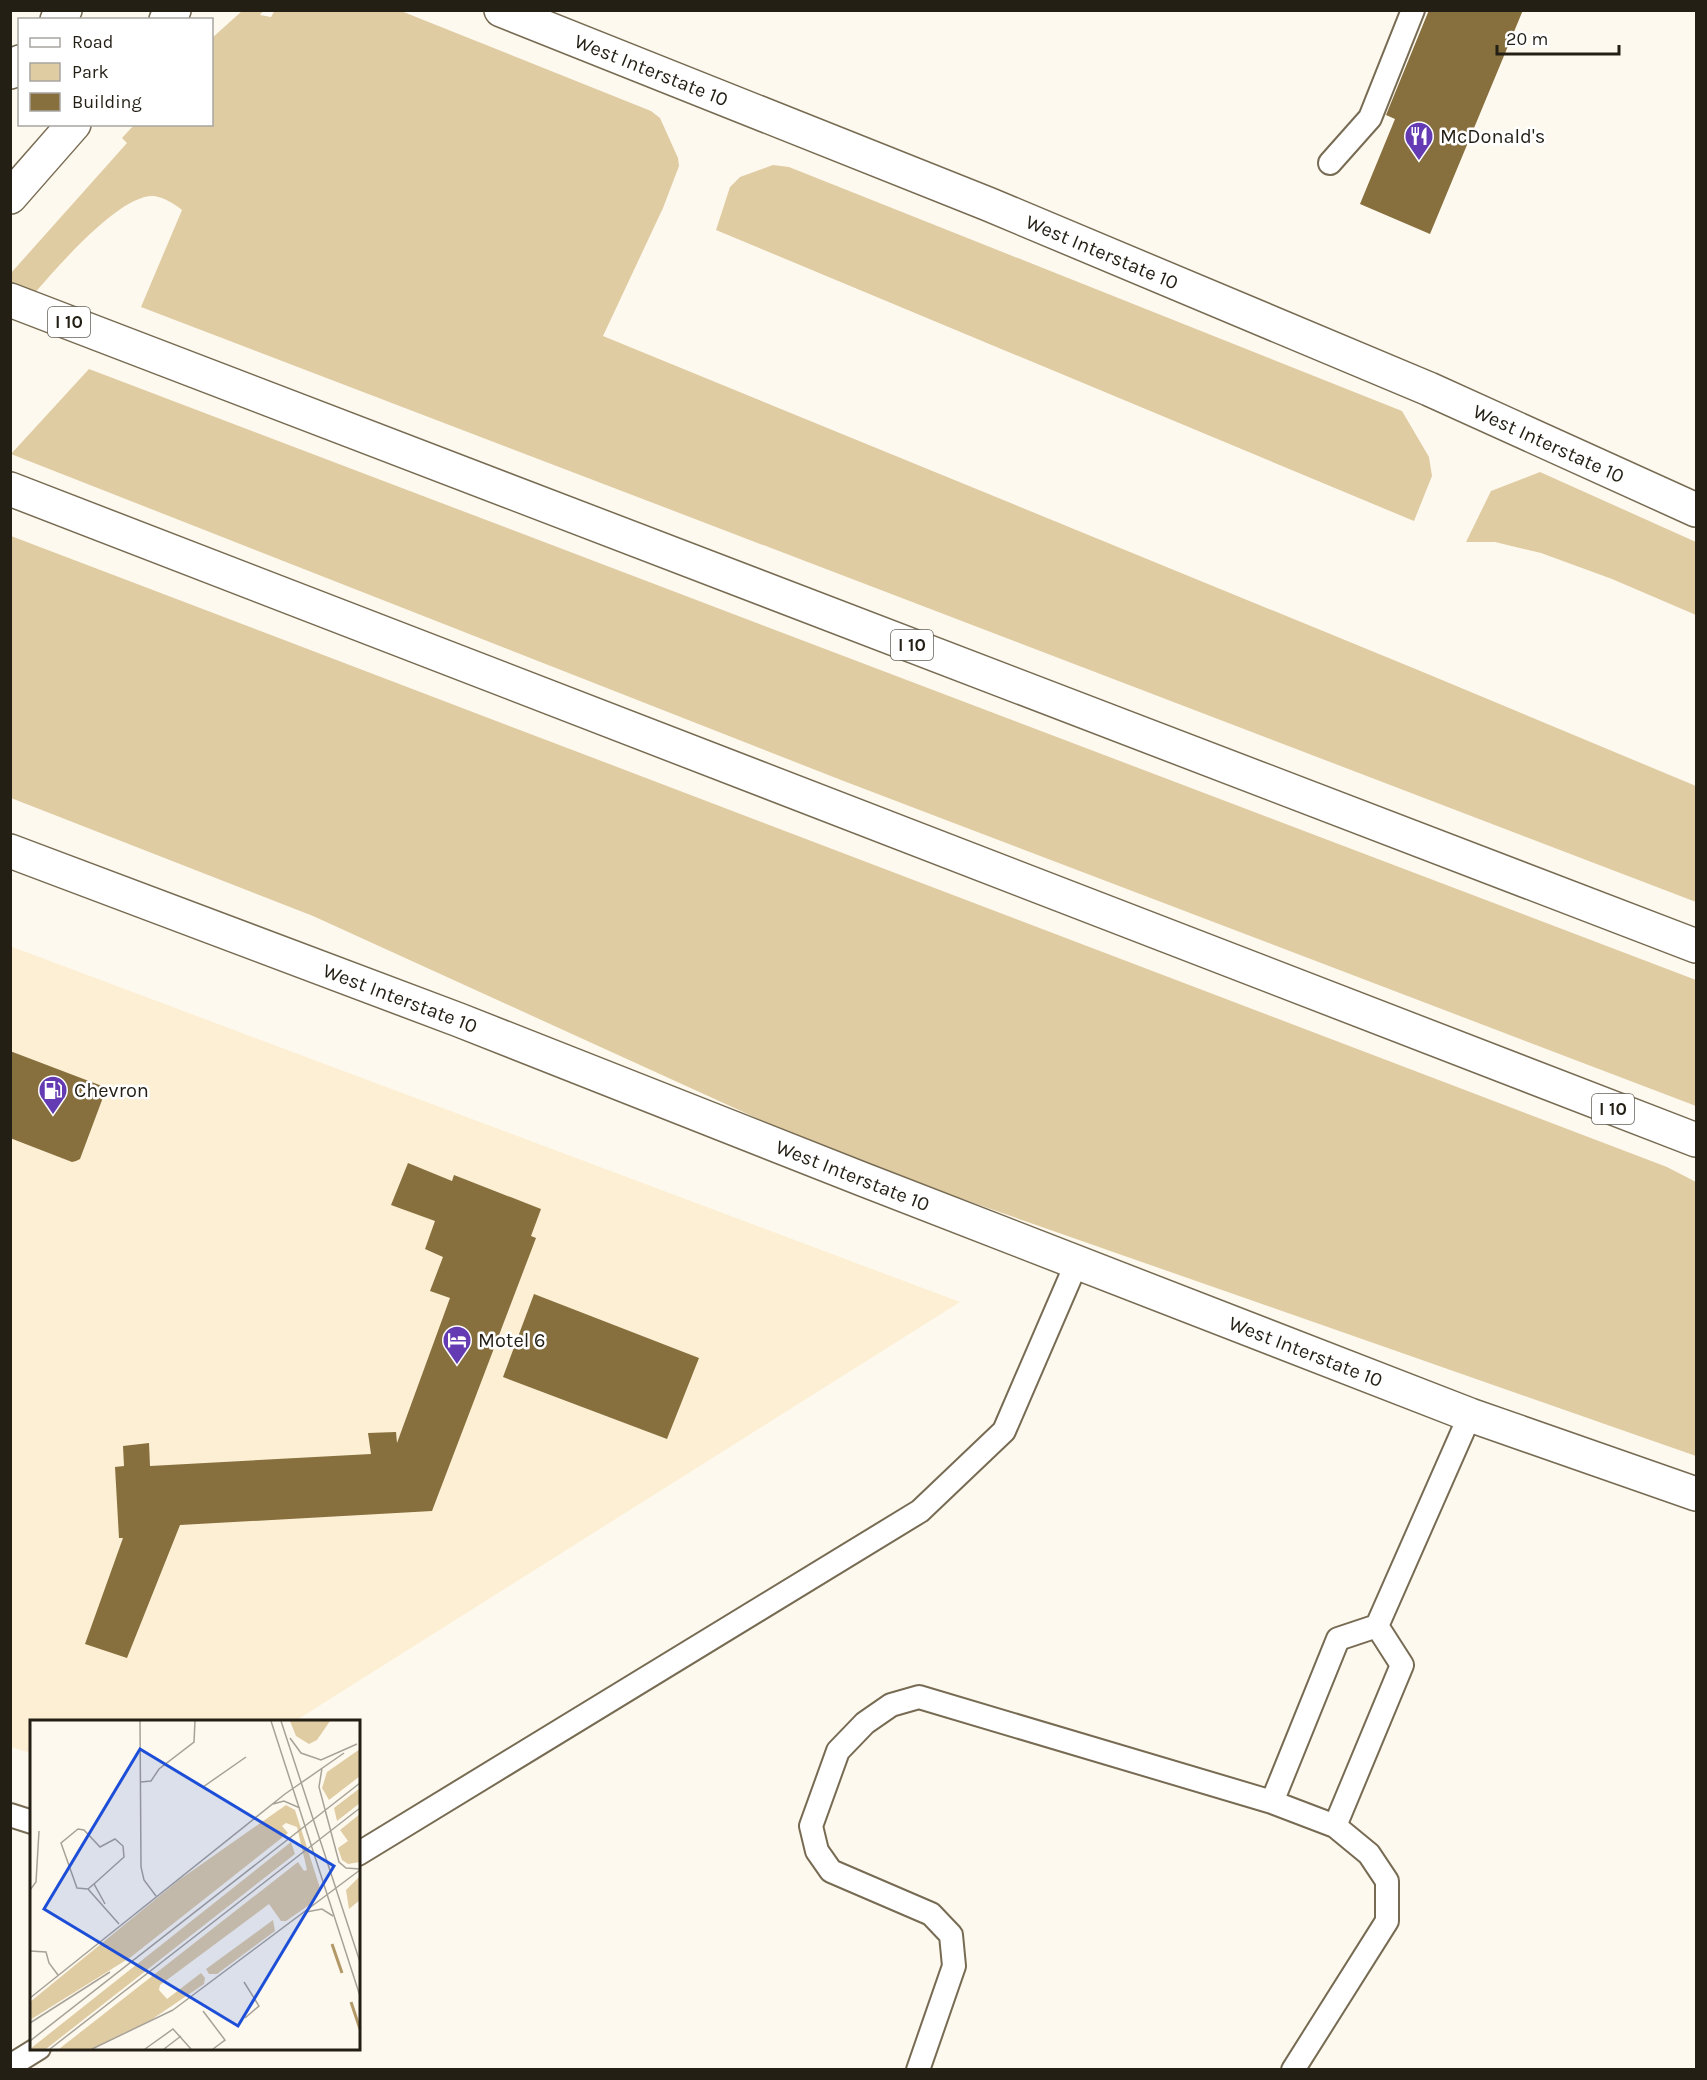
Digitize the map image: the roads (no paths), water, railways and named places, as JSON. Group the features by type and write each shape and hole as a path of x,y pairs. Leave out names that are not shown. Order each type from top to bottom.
{"main road":[{"name":"West Interstate 10","path":"501,10 988,204 1449,397 1696,510"},
{"path":"10,197 72,126"},
{"name":"I 10","path":"10,300 1696,946"},
{"name":"I 10","path":"10,489 1696,1140"},
{"name":"West Interstate 10","path":"10,851 459,1020 1470,1415 1696,1494"},
{"path":"1529,1077 1696,1164"}],"lane":[{"path":"1330,163 1370,118 1413,10"},
{"path":"360,1853 920,1511 1004,1431 1077,1262"},
{"path":"1272,1802 1338,1639 1377,1626 1470,1415"},
{"path":"1335,1826 1402,1665 1377,1626"},
{"path":"918,2070 954,1966 951,1935 931,1914 831,1871 817,1851 811,1826 838,1750 865,1723 891,1705 920,1697 1272,1802 1335,1826 1369,1854 1387,1881 1387,1921 1293,2070"},
{"path":"10,1815 30,1821"},
{"path":"10,2066 37,2050"}],"place":[{"name":"McDonald's","path":"1419,162"},
{"name":"Chevron","path":"53,1116"},
{"name":"Motel 6","path":"457,1366"}]}
